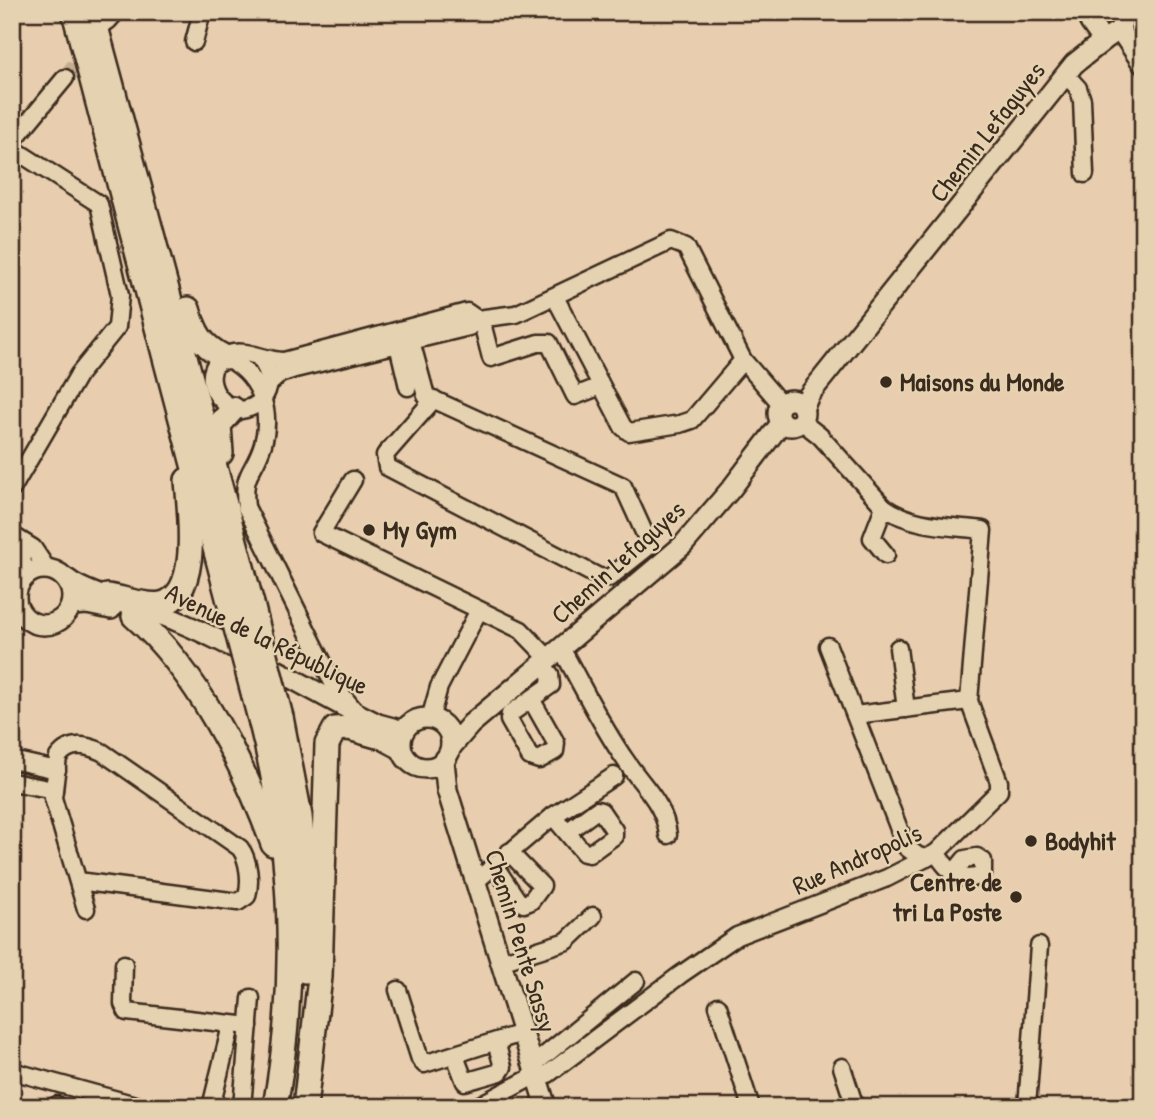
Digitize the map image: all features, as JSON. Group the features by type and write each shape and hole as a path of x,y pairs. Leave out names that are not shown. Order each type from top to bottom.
{"highway":[{"path":"74,12 157,329 242,606 271,720 300,816 306,887 305,985 293,1107"},
{"path":"106,15 109,73 238,556"},
{"path":"109,73 135,126 195,335 209,349 224,357"},
{"path":"107,596 159,605 175,597 186,582 190,528 187,475 157,329"},
{"path":"233,408 222,418 218,438 238,556 242,606"},
{"path":"134,617 159,638 189,676 262,814 287,879"},
{"path":"271,720 287,879 289,982 275,1107"},
{"path":"305,1107 320,977 327,744 335,729 341,728 377,736"}],"main road":[{"path":"1091,17 1100,36 1120,22 1143,64"},
{"name":"Chemin Lefaguyes","path":"1070,70 1091,17"},
{"name":"Chemin Lefaguyes","path":"448,754 471,724 683,545 1070,70 1120,22"},
{"path":"47,569 67,579 72,592 72,605 65,617 53,624 33,624 17,617 15,598 19,584 47,569"},
{"name":"Avenue de la République","path":"67,579 87,591 192,627 378,724 403,740"},
{"name":"Avenue de la République","path":"72,605 102,607 134,617 206,648 377,736 403,740"},
{"path":"438,723 448,754 425,768 410,763 403,740 418,720 471,724"},
{"name":"Chemin Pente Sassy","path":"448,754 447,790 546,1107"},
{"name":"Chemin Pente Sassy","path":"425,768 447,790"}],"street":[{"path":"194,42 202,12"},
{"path":"1070,70 1082,100 1085,174"},
{"path":"12,142 65,78"},
{"path":"12,148 99,204 120,295 117,327 79,374 12,489"},
{"path":"401,338 280,374 270,383 262,400 249,408 224,405 213,390 213,372 224,357 245,352 260,359 284,360 401,338 469,327 479,319 516,314 663,243 679,242 685,247 743,359 795,408 884,507 872,538 886,555"},
{"path":"555,297 622,427 629,432 680,425 692,419 743,359"},
{"path":"479,319 491,358 538,343 549,343 575,396 601,386"},
{"path":"401,338 408,387"},
{"path":"401,338 426,396 434,399 623,486 648,541 646,551 605,579 387,467 385,455 434,399"},
{"path":"224,357 249,373 262,400 266,425 262,446 247,474 244,486 246,507 334,685 358,714"},
{"path":"260,359 269,374 270,383"},
{"path":"353,480 321,533 521,631 534,640 545,661 657,800 665,813 668,835"},
{"name":"Rue Andropolis","path":"534,1070 548,1074 737,936 887,878 931,856 999,791 999,782 969,701 983,530 913,522 884,507"},
{"path":"12,535 33,548 47,569"},
{"path":"12,540 20,550 19,584"},
{"path":"438,723 439,687 479,610"},
{"path":"828,646 906,847 931,856 952,875"},
{"path":"898,648 906,709"},
{"path":"535,696 545,661"},
{"path":"855,715 969,701"},
{"path":"78,881 238,902 247,896 249,890 247,859 240,848 102,752 80,745 72,746 58,757 54,790 56,810 86,909"},
{"path":"12,760 57,770"},
{"path":"475,882 553,816 614,776"},
{"path":"12,782 54,790"},
{"path":"553,816 567,832"},
{"path":"494,866 518,901 524,904 531,901 542,886 509,852"},
{"path":"500,962 567,941 593,916"},
{"path":"1027,1107 1039,946"},
{"path":"124,964 123,1004 127,1012 250,1026"},
{"path":"476,1107 534,1070 636,981"},
{"path":"398,990 422,1062 428,1064 522,1033"},
{"path":"242,1107 251,998"},
{"path":"718,1006 751,1107"},
{"path":"211,1107 229,1034"},
{"path":"455,1056 465,1082 500,1072 503,1067 496,1042"},
{"path":"222,1065 246,1069"},
{"path":"842,1067 855,1107"},
{"path":"12,1071 143,1107"}],"tunnel":[{"path":"65,78 89,46"}],"place":[{"name":"Maisons du Monde","path":"886,382"},
{"name":"My Gym","path":"369,530"},
{"name":"Bodyhit","path":"1031,841"},
{"name":"Centre de tri La Poste","path":"1016,897"}]}
